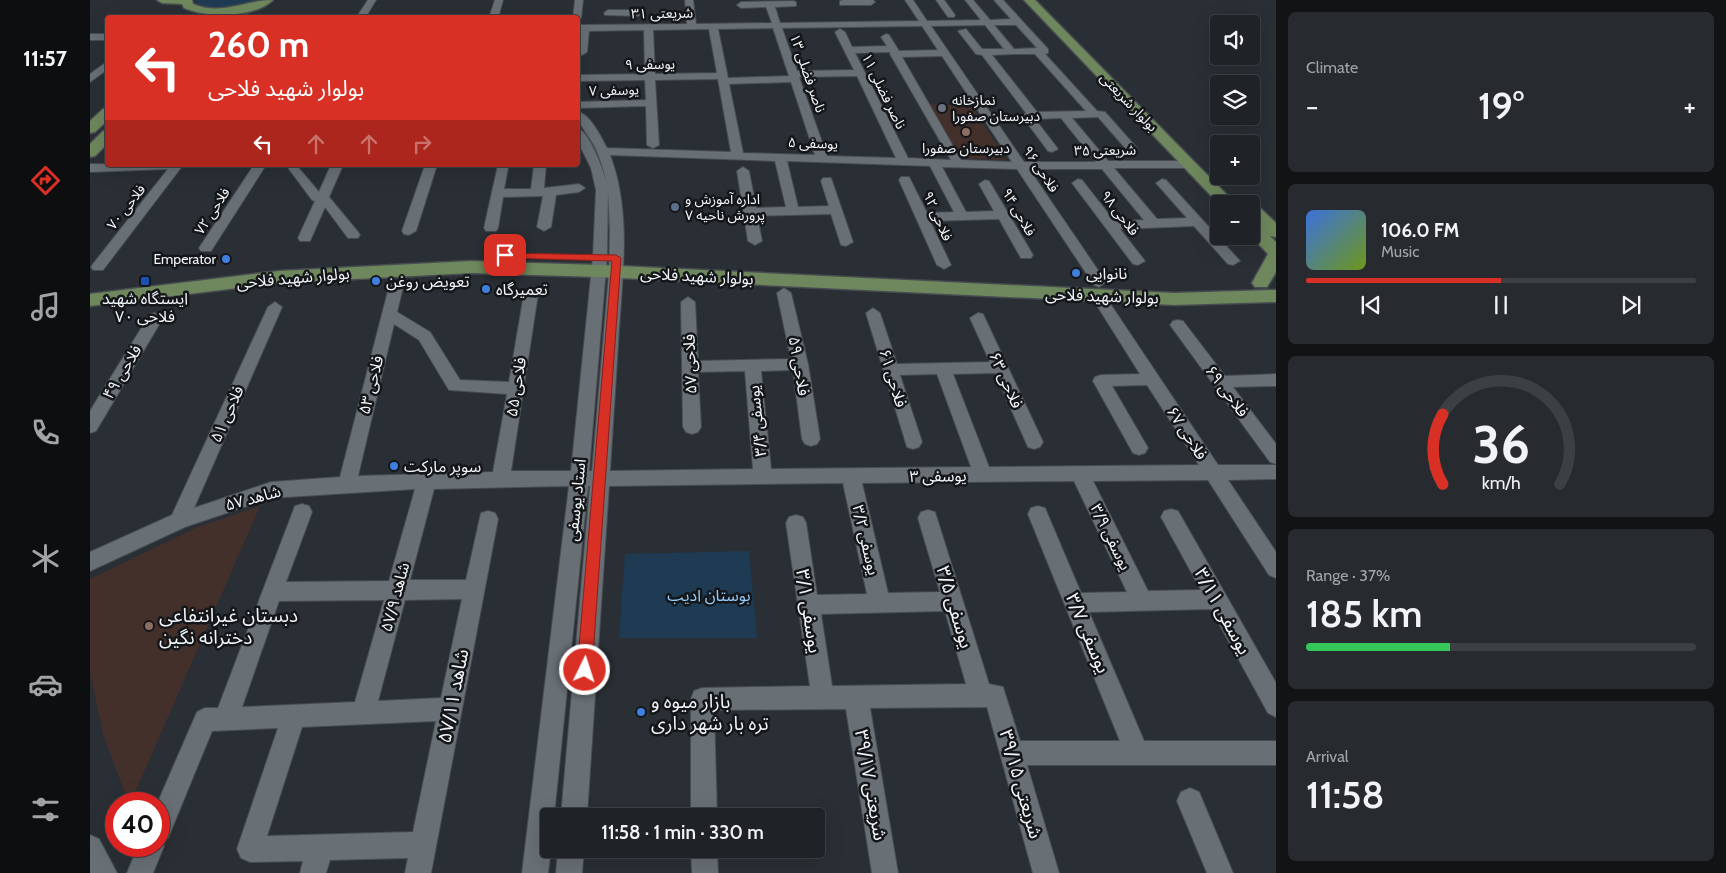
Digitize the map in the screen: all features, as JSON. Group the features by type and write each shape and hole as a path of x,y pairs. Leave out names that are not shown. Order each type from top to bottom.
{"main road":[{"path":"162,0 188,1 188,6 198,14 239,10"},
{"path":"226,15 269,0"},
{"name":"بولوار شریعتی","path":"1029,0 1219,195"},
{"name":"بولوار شریعتی","path":"1042,0 1210,167"},
{"path":"90,130 105,115"},
{"path":"90,153 105,137"},
{"name":"بولوار شریعتی","path":"1228,185 1238,195"},
{"path":"1260,217 1276,232"},
{"path":"1260,236 1276,253 1269,283"},
{"name":"بولوار شهید فلاحی","path":"90,287 282,264 474,255 608,265 1098,289 1174,298 1276,296"},
{"name":"بولوار شهید فلاحی","path":"90,300 279,277 350,272 608,265"},
{"name":"بولوار شهید فلاحی","path":"1098,289 1269,283"}],"street":[{"path":"362,15 372,0"},
{"path":"494,15 498,0"},
{"path":"504,15 508,0"},
{"path":"577,15 579,0"},
{"path":"608,13 638,16 638,0"},
{"path":"689,0 692,26"},
{"name":"فلاحی ۹۶","path":"909,0 1021,166 1098,289"},
{"path":"940,0 951,16"},
{"path":"969,0 1012,52"},
{"path":"998,0 1097,114 1132,148"},
{"path":"608,2 608,28"},
{"path":"744,16 741,3 793,5"},
{"path":"844,4 876,10"},
{"name":"ناصر فضلی ۱۳","path":"770,5 822,159"},
{"name":"شریعتی ۳۱","path":"581,28 777,25 876,10 924,23 1018,22"},
{"path":"713,26 738,156"},
{"path":"648,27 653,145"},
{"path":"581,28 582,52"},
{"path":"963,31 982,52 1031,116 1052,149"},
{"name":"ناصر فضلی ۱۱","path":"840,32 904,162"},
{"path":"90,37 105,37"},
{"path":"886,37 956,159"},
{"path":"849,50 945,53"},
{"path":"982,52 1041,51"},
{"path":"90,65 105,64"},
{"path":"90,79 105,66"},
{"name":"یوسفی ۹","path":"580,78 723,78 860,72"},
{"name":"یوسفی ۷","path":"580,105 651,103"},
{"path":"1031,116 1097,114"},
{"path":"1064,115 1153,223"},
{"name":"استاد یوسفی","path":"580,117 587,125 590,150"},
{"name":"استاد یوسفی","path":"535,873 579,480 608,265 616,189 610,166 590,150 580,135"},
{"name":"یوسفی ۵","path":"590,150 1021,166"},
{"path":"780,157 793,211"},
{"path":"934,163 962,216"},
{"name":"شریعتی ۳۵","path":"1021,166 1189,164"},
{"path":"90,168 117,167"},
{"name":"فلاحی ۷۰","path":"98,266 175,167"},
{"name":"فلاحی ۷۲","path":"206,248 259,167"},
{"path":"292,167 316,197 327,201 354,235"},
{"path":"305,238 336,167"},
{"path":"409,231 430,167"},
{"path":"540,167 544,227"},
{"path":"492,228 502,168"},
{"path":"743,171 755,241"},
{"name":"فلاحی ۹۲","path":"905,180 944,265"},
{"path":"827,181 846,242"},
{"name":"فلاحی ۹۸","path":"1078,183 1138,261"},
{"path":"1162,183 1233,261"},
{"name":"فلاحی ۹۴","path":"985,184 1026,255"},
{"path":"498,193 543,192 579,188"},
{"path":"750,212 836,210"},
{"path":"922,217 1004,215"},
{"path":"1110,224 1197,222"},
{"name":"استاد یوسفی","path":"575,808 600,480 608,265"},
{"name":"فلاحی ۵۳","path":"346,484 396,287"},
{"name":"فلاحی ۶۷","path":"1098,289 1152,379 1276,569"},
{"name":"فلاحی ۵۹","path":"784,293 800,364 811,439"},
{"name":"فلاحی ۵۵","path":"501,479 531,294"},
{"name":"فلاحی ۵۷","path":"688,302 692,426"},
{"name":"فلاحی ۵۱","path":"179,521 275,307"},
{"name":"فلاحی ۶۱","path":"873,313 913,442"},
{"path":"389,314 424,336 455,386 516,388"},
{"name":"فلاحی ۴۹","path":"90,426 155,318"},
{"name":"فلاحی ۶۳","path":"978,318 1034,442"},
{"name":"فلاحی ۶۹","path":"1178,325 1276,457"},
{"path":"690,367 800,364"},
{"name":"یوسفی ۳/۴","path":"752,365 763,478"},
{"path":"890,370 1000,368"},
{"path":"943,369 983,475"},
{"path":"1139,448 1101,381 1152,379"},
{"path":"1220,382 1276,380"},
{"name":"یوسفی ۳","path":"501,479 600,480 1276,472"},
{"name":"یوسفی ۳/۹","path":"1080,474 1142,601"},
{"name":"یوسفی ۳/۲","path":"852,477 880,603"},
{"name":"شاهد ۵۷","path":"90,562 179,521 271,490 346,484 501,479"},
{"name":"شاهد ۵۷/۹","path":"363,713 427,481"},
{"path":"225,720 302,512"},
{"name":"یوسفی ۳/۷","path":"1038,514 1137,753"},
{"name":"یوسفی ۳/۱۱","path":"1171,517 1276,704"},
{"name":"شاهد ۵۷/۱۱","path":"418,873 488,518"},
{"name":"یوسفی ۳/۵","path":"928,518 953,601 988,695"},
{"name":"یوسفی ۳/۱","path":"796,523 823,699"},
{"path":"273,592 474,590"},
{"path":"1075,602 1217,599"},
{"path":"808,605 953,601"},
{"path":"704,808 702,699 823,699 856,696 988,695"},
{"name":"شریعتی ۳۹/۱۵","path":"988,695 1012,753 1046,873"},
{"name":"شریعتی ۳۹/۱۷","path":"856,696 885,873"},
{"path":"170,803 205,720 451,709"},
{"path":"294,716 250,849 424,845"},
{"path":"1012,753 1276,753"},
{"path":"1190,801 1220,873"},
{"path":"312,873 320,847"},
{"path":"90,848 104,873"},
{"path":"140,873 147,857"},
{"path":"569,873 570,858"},
{"path":"704,858 705,873"}],"shaded area":[{"name":"دبیرستان صفورا","path":"926,104 972,106 1006,160 958,158"},
{"name":"دبستان غیرانتفاعی دخترانه نگین","path":"260,506 135,792 125,792 103,734 90,672 90,579 198,527"}],"green space":[{"path":"195,0 260,0 219,9 201,7"},
{"name":"بوستان ادیب","path":"749,551 757,638 619,638 625,554"}],"place":[{"name":"نمازخانه دبیرستان صفورا","path":"942,108"},
{"name":"دبیرستان صفورا","path":"966,132"},
{"name":"اداره آموزش و پرورش ناحیه ۷","path":"675,207"},
{"name":"Emperator","path":"226,259"},
{"name":"نانوایی","path":"1076,273"},
{"name":"ایستگاه شهید فلاحی ۷۰","path":"145,281"},
{"name":"تعویض روغن","path":"376,281"},
{"name":"تعمیرگاه","path":"486,289"},
{"name":"سوپر مارکت","path":"394,466"},
{"name":"دبستان غیرانتفاعی دخترانه نگین","path":"149,626"},
{"name":"بازار میوه و تره بار شهر داری","path":"641,712"}],"route":[{"path":"505,255 616,258 585,670"}]}
